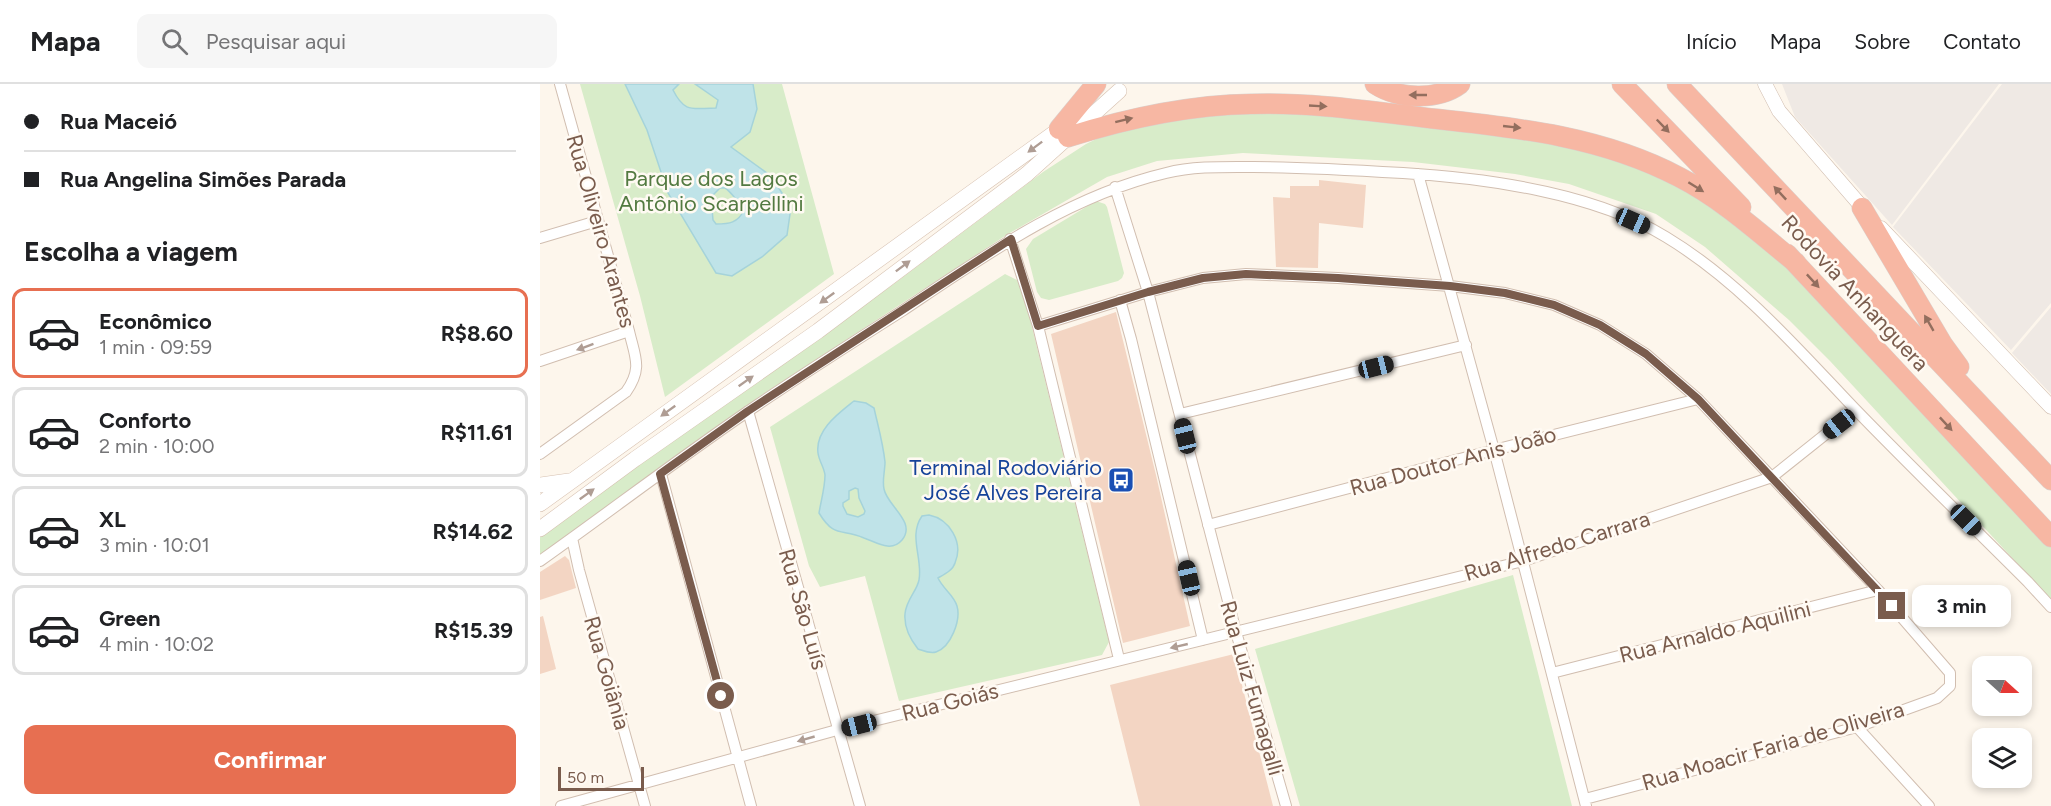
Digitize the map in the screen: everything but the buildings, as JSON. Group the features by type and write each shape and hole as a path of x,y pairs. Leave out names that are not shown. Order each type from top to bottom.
{"highway":[{"path":"1064,133 1096,84"},
{"path":"1375,84 1403,95 1431,95 1460,84"},
{"name":"Rodovia Anhanguera","path":"1622,84 1796,263 2051,537"},
{"name":"Rodovia Anhanguera","path":"1677,84 2051,480"},
{"path":"1064,133 1145,115 1201,107 1252,104 1324,106 1524,128 1609,147 1679,177 1733,211 1796,263"},
{"path":"1862,208 1943,345 2012,439"}],"main road":[{"path":"540,504 1064,133 1124,87"},
{"path":"540,529 635,459 818,331 1027,174 1064,133"},
{"path":"540,485 572,481"}],"street":[{"name":"Rua Oliveiro Arantes","path":"540,454 626,392 635,380 636,358 560,84"},
{"path":"1765,84 1779,111 1862,208 2051,407"},
{"path":"540,561 748,411 1011,239 1115,188 1170,172 1221,167 1277,167 1418,174 1516,187 1572,198 1618,214 1663,235 1711,267 1787,336 1856,410 2051,607"},
{"path":"1418,174 1466,345 1586,802"},
{"name":"Rua Luiz Fumagalli","path":"1115,188 1148,292 1236,632 1286,806"},
{"path":"540,238 597,220"},
{"path":"1011,239 1038,326 1119,660"},
{"path":"1038,326 1120,300 1203,278 1246,274 1450,286 1531,298 1576,313 1646,354 1698,399 1878,590"},
{"path":"1120,300 1203,640"},
{"path":"540,361 629,331"},
{"path":"1180,414 1466,345"},
{"name":"Rua Doutor Anis João","path":"1208,525 1698,399"},
{"name":"Rua Alfredo Carrara","path":"1236,632 1523,561 1772,477 1856,410"},
{"name":"Rua São Luís","path":"748,411 860,806"},
{"path":"660,474 751,806"},
{"name":"Rua Goiânia","path":"572,538 645,806"},
{"name":"Rua Arnaldo Aquilini","path":"1552,673 1878,590"},
{"name":"Rua Moacir Faria de Oliveira","path":"1586,802 1857,727 1937,698 1950,686 1952,679 1947,669 1878,590"},
{"name":"Rua Goiás","path":"561,806 837,730 1236,632"},
{"path":"1857,727 1929,806"}],"shaded area":[{"path":"1782,84 1999,84 1892,225 1795,117"},
{"path":"2002,84 2051,84 2051,303 2011,350 1893,227"},
{"path":"2051,307 2051,394 2012,353"}],"green space":[{"name":"Parque dos Lagos Antônio Scarpellini","path":"580,84 782,84 834,274 665,397 640,296"},
{"path":"1295,110 1465,128 1609,153 1676,180 1790,262 2051,547 2051,600 1830,361 1789,320 1705,247 1656,214 1569,184 1515,174 1413,162 1243,153 1157,161 1107,177 1008,234 760,396 540,555 540,536 891,286 1043,172 1086,144 1121,127 1199,113"},
{"path":"1096,201 1107,207 1124,273 1122,278 1049,300 1041,298 1037,292 1026,249 1033,239"},
{"path":"1005,274 1021,282 1109,642 1102,655 899,701 865,576 820,587 809,566 770,427"},
{"path":"1513,575 1572,806 1300,806 1255,649"}],"water":[{"path":"625,84 679,84 673,90 677,98 686,106 695,109 716,108 718,100 695,84 753,84 757,109 750,132 731,147 771,176 791,207 787,235 762,257 732,276 716,273 668,193 647,130","holes":["720,188 725,188 744,210 733,222 716,224 713,220 711,197"]},
{"path":"854,401 866,403 874,408 885,462 884,489 906,527 902,540 893,546 834,530 819,513 825,475 819,456 820,437 829,423","holes":["858,489 865,511 858,517 847,514 843,506 843,503 849,499 849,491"]},
{"path":"929,515 943,521 948,526 958,547 954,565 938,578 956,602 958,618 954,632 946,645 932,653 918,649 905,623 907,604 916,588 920,572 916,531 922,516"}],"place":[{"name":"Terminal Rodoviário José Alves Pereira","path":"1121,480"}],"route":[{"path":"721,696 660,474 748,411 1011,239 1038,326 1078,312 1203,278 1246,274 1468,288 1531,298 1576,313 1646,354 1698,399 1892,606"}]}
